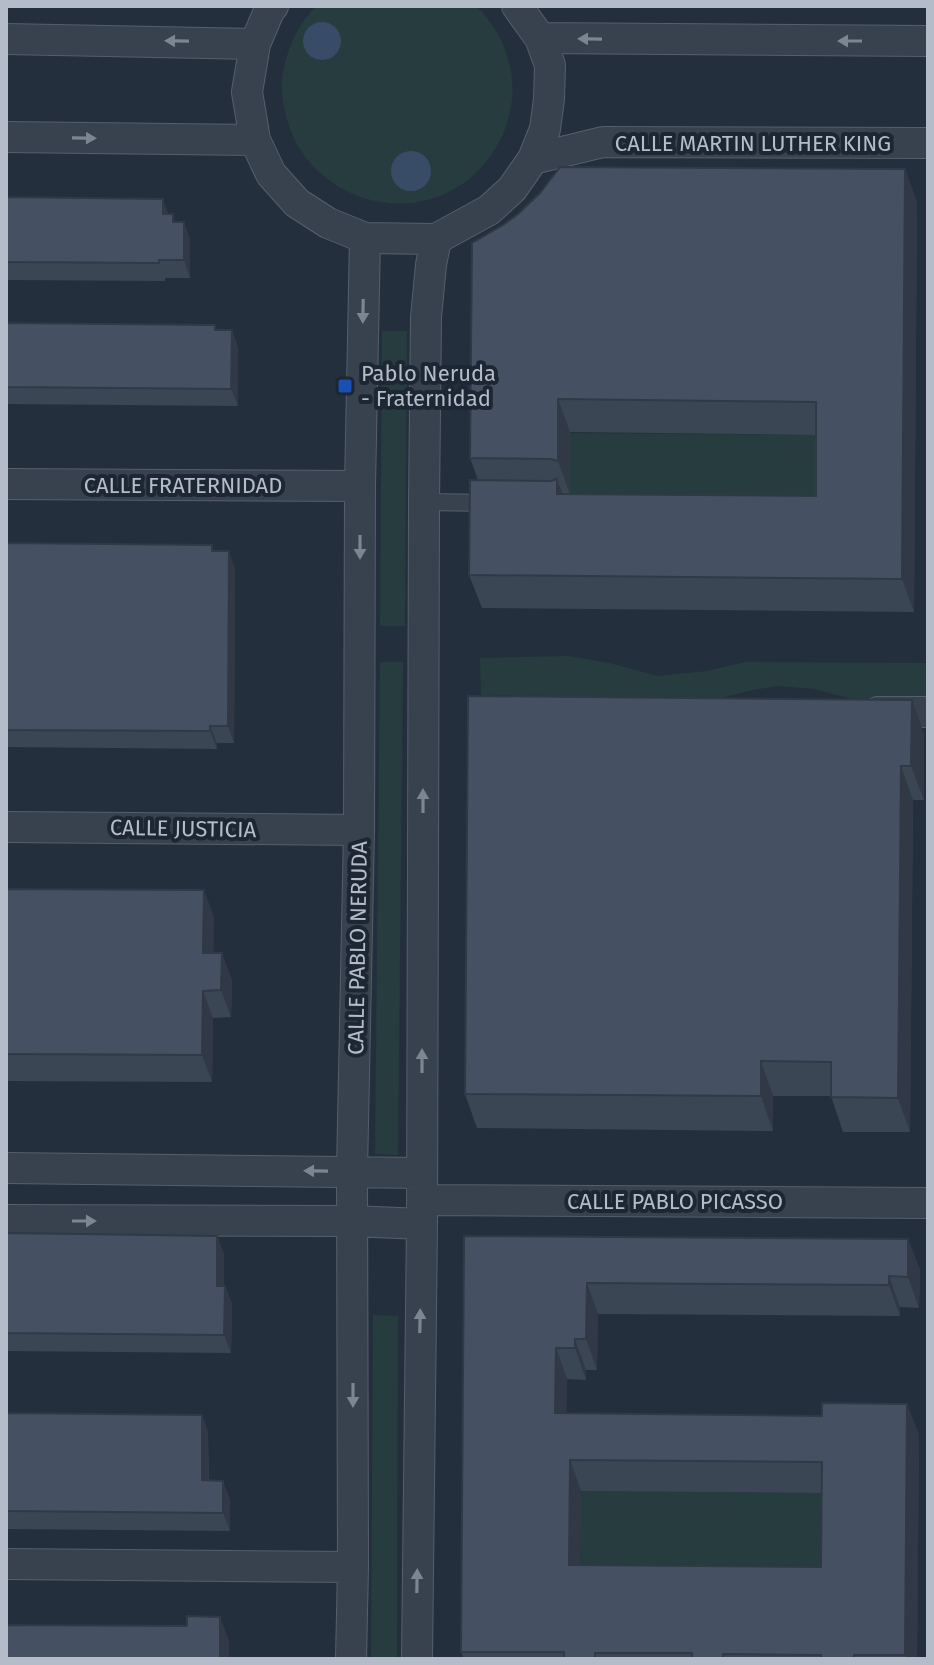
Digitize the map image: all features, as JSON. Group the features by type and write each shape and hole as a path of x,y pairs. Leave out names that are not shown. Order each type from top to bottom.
{"street":[{"path":"273,6 255,44 247,92 255,140 271,174 297,203 328,223 365,238 436,239 489,210 512,189 533,159 545,129 550,65 540,38 517,6"},
{"path":"540,38 928,41"},
{"path":"6,39 255,44"},
{"path":"6,137 255,140"},
{"name":"CALLE MARTIN LUTHER KING","path":"533,159 603,142 928,143"},
{"name":"CALLE PABLO NERUDA","path":"351,1659 351,1221 359,830 360,486 365,238"},
{"path":"417,1659 426,317 436,239"},
{"name":"CALLE FRATERNIDAD","path":"6,484 360,486"},
{"path":"848,712 928,712"},
{"name":"CALLE JUSTICIA","path":"6,827 359,830"},
{"name":"CALLE PABLO PICASSO","path":"6,1168 352,1171 422,1199"},
{"name":"CALLE PABLO PICASSO","path":"6,1220 351,1221 422,1199 928,1203"},
{"path":"6,1564 353,1567"}],"lane":[{"path":"424,502 509,503"}],"green space":[{"path":"317,6 476,6 486,16 506,54 512,97 500,141 474,175 436,197 410,203 384,203 336,185 315,169 299,148 288,123 282,86 283,70 293,39"},
{"path":"382,331 407,331 405,626 380,626"},
{"path":"570,433 829,435 828,529 569,527"},
{"path":"568,656 658,676 707,671 745,662 926,663 927,708 886,708 814,689 779,686 679,708 604,706 560,696 481,695 480,658"},
{"path":"380,662 403,662 398,1155 375,1154"},
{"path":"373,1315 398,1316 397,1659 371,1659"},
{"path":"581,1491 833,1493 831,1597 580,1595"}],"water":[{"path":"322,22 336,27 341,41 336,55 322,60 308,55 303,41 308,27"},
{"path":"411,151 425,157 431,171 425,185 411,191 397,185 391,171 397,157"}],"building":[{"path":"560,167 905,169 902,579 469,575 470,480 557,479 557,494 816,496 816,402 558,399 558,461 470,458 472,243 518,214 540,193"},
{"path":"6,197 163,199 163,214 173,214 173,222 184,222 184,260 159,260 159,263 6,262"},
{"path":"6,323 215,325 215,330 232,330 231,389 6,387"},
{"path":"6,543 212,545 212,551 229,551 228,726 210,726 210,731 6,730"},
{"path":"468,696 912,700 911,766 901,766 898,1098 831,1097 831,1062 761,1061 761,1096 465,1094"},
{"path":"6,889 204,890 203,953 222,953 221,990 203,991 202,1055 6,1054"},
{"path":"6,1233 217,1236 217,1286 225,1286 224,1335 6,1333"},
{"path":"464,1236 908,1239 908,1277 889,1276 889,1285 587,1283 586,1339 575,1339 575,1348 556,1348 555,1413 822,1416 822,1403 907,1404 905,1655 854,1655 854,1659 821,1659 821,1655 723,1654 723,1659 692,1659 692,1653 595,1653 595,1659 564,1659 564,1652 461,1652","holes":["570,1460 822,1462 821,1567 569,1565"]},
{"path":"6,1413 202,1415 202,1480 223,1481 223,1513 6,1511"},
{"path":"187,1616 220,1617 220,1659 6,1659 6,1625 187,1626"}],"place":[{"name":"Pablo Neruda - Fraternidad","path":"345,386"}]}
